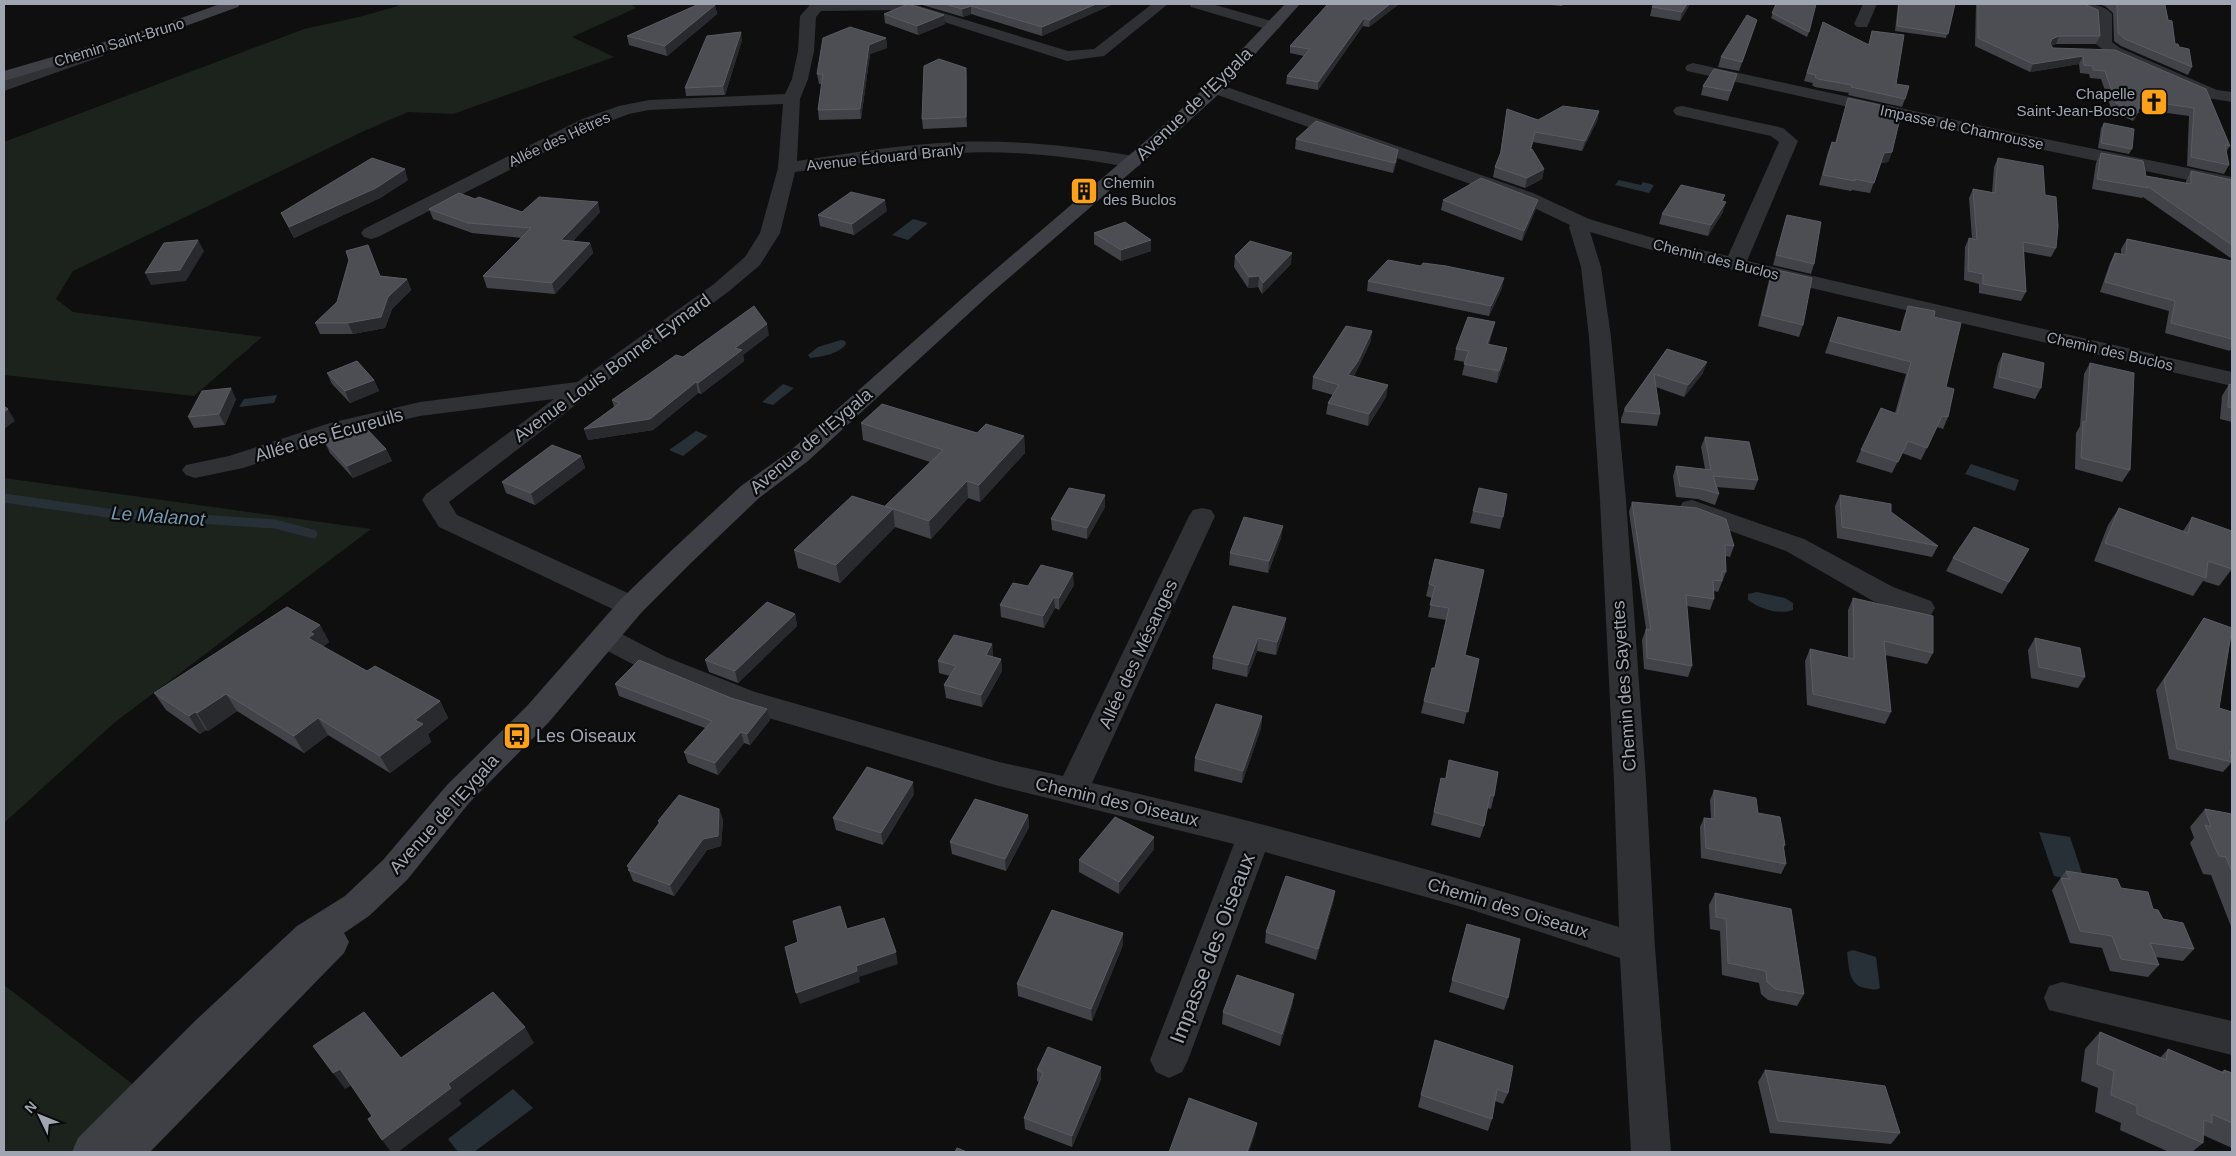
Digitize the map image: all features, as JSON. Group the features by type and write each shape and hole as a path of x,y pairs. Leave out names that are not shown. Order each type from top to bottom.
{"street":[{"name":"Chemin Saint-Bruno","path":"4,76 98,50 233,4"},
{"path":"816,6 902,6 926,11 1067,56 1098,53 1160,4"},
{"path":"1196,4 1273,26"},
{"name":"Avenue de l'Eygala","path":"123,1152 330,942 357,906 395,870 458,794 538,714 631,606 750,492 799,456 975,298 1133,162 1215,88 1294,4"},
{"path":"1862,24 1870,4"},
{"path":"2081,4 2104,14 2104,44 2114,51 2213,94 2232,97"},
{"name":"Avenue Louis Bonnet Eymard","path":"631,606 448,521 435,500 583,388 722,288 753,261 770,233 787,168 792,99 800,79 806,51 808,16 816,6"},
{"path":"4,86 69,64 97,53 98,50"},
{"path":"2085,51 2114,51"},
{"name":"Impasse de Chamrousse","path":"1693,68 1792,88 2085,154 2232,183"},
{"name":"Chemin des Buclos","path":"1215,88 1526,197 1582,223 1665,248 2232,379"},
{"name":"Allée des Hêtres","path":"371,234 588,123 625,110 650,105 792,99"},
{"path":"1682,111 1777,132 1789,141 1736,264"},
{"name":"Avenue Édouard Branly","path":"787,168 934,149 1002,147 1074,152 1133,162"},
{"name":"Chemin des Sayettes","path":"1582,223 1578,226 1591,267 1600,336 1627,501 1630,781 1637,948 1650,1152"},
{"name":"Allée des Écureuils","path":"195,470 234,463 339,428 420,409 583,388"},
{"path":"1670,506 1698,509 1795,545 1883,594 1922,608"},
{"name":"Allée des Mésanges","path":"1072,791 1202,516"},
{"name":"Chemin des Oiseaux","path":"604,637 656,664 746,700 999,774 1193,819 1469,895 1637,948"},
{"name":"Impasse des Oiseaux","path":"1169,1060 1254,836"},
{"name":"Avenue de l'Eygala","path":"92,1152 209,1032 310,937 357,906"},
{"path":"2062,998 2232,1038"}],"shaded area":[{"path":"396,4 631,4 636,8 572,37 614,57 453,114 408,112 364,131 73,271 56,299 73,312 262,337 194,396 4,375 4,142 304,29 359,17 398,6"},
{"path":"1619,180 1641,185 1643,182 1654,185 1649,193 1615,185"},
{"path":"913,219 928,223 908,240 892,235"},
{"path":"841,340 845,341 846,344 834,353 810,358 808,355 818,347"},
{"path":"783,384 794,388 773,405 762,402"},
{"path":"277,395 274,403 239,407 244,399"},
{"path":"696,431 708,436 683,456 669,450"},
{"path":"1971,464 2019,480 2015,491 1965,474"},
{"path":"4,478 371,529 114,723 4,823"},
{"path":"1757,592 1785,598 1793,603 1793,610 1782,612 1758,606 1748,600 1748,594"},
{"path":"2039,832 2070,837 2085,882 2054,876"},
{"path":"1853,950 1876,957 1880,988 1875,990 1865,988 1859,986 1852,979 1847,952"},
{"path":"4,985 148,1096 92,1152 4,1152"},
{"path":"513,1089 533,1108 474,1152 458,1152 448,1139"}],"building":[{"path":"699,4 715,5 665,46 627,36"},
{"path":"908,4 944,15 917,26 884,14"},
{"path":"945,4 1096,4 1042,27 971,6 962,9"},
{"path":"1328,4 1390,4 1370,20 1364,18 1318,82 1287,76 1310,49 1290,46"},
{"path":"1654,4 1687,4 1682,12 1652,7"},
{"path":"1776,4 1816,4 1809,32 1772,13"},
{"path":"1899,4 1955,4 1948,34 1897,26"},
{"path":"1978,4 2084,4 2098,10 2100,36 2059,36 2052,39 2050,44 2053,48 2115,50 2206,89 2230,146 2225,145 2229,165 2191,157 2194,108 2139,100 2138,113 2116,103 2105,71 2093,70 2093,66 2084,65 2083,56 2033,64 1978,38"},
{"path":"2115,4 2165,5 2168,20 2172,21 2175,44 2189,49 2192,67 2125,39 2118,33 2117,5"},
{"path":"1747,15 1757,20 1742,62 1721,57"},
{"path":"1823,22 1869,45 1872,31 1904,35 1896,84 1909,86 1905,99 1851,87 1852,85 1818,79 1815,77 1816,75 1807,73"},
{"path":"850,27 886,38 869,45 860,109 818,110 823,74 817,74 823,38"},
{"path":"741,32 723,86 685,88 707,36"},
{"path":"939,59 966,68 966,117 922,119 924,66"},
{"path":"1714,69 1737,74 1731,91 1703,86"},
{"path":"1848,98 1902,110 1892,152 1884,153 1874,183 1823,175 1832,142 1836,143"},
{"path":"1563,106 1599,111 1585,141 1535,132 1530,151 1532,149 1544,169 1527,178 1495,167 1501,152 1507,109 1538,120"},
{"path":"1316,121 1398,150 1395,163 1296,139"},
{"path":"2104,123 2134,129 2132,149 2101,143"},
{"path":"2101,153 2143,161 2146,176 2191,184 2191,171 2232,180 2232,245 2147,186 2148,188 2097,179"},
{"path":"372,158 405,169 376,188 289,227 281,213"},
{"path":"1998,158 2043,166 2045,195 2056,197 2058,226 2056,248 2023,242 2026,292 1983,284 1983,274 1968,271 1969,238 1977,240 1973,189 1995,193"},
{"path":"1481,178 1538,200 1524,231 1443,200"},
{"path":"1681,185 1725,195 1721,201 1726,202 1711,225 1662,214"},
{"path":"851,192 885,200 852,224 818,215"},
{"path":"459,193 475,199 479,197 522,212 539,197 598,202 561,240 590,243 552,283 483,276 531,228 468,223 429,209"},
{"path":"1787,215 1821,222 1814,264 1776,255"},
{"path":"1125,222 1151,240 1121,250 1094,233"},
{"path":"2127,239 2232,261 2232,339 2171,323 2175,301 2105,282 2115,253 2126,255"},
{"path":"198,240 180,270 145,273 164,243"},
{"path":"1250,241 1292,253 1263,283 1259,276 1249,277 1235,256"},
{"path":"368,245 380,276 407,279 388,297 381,317 348,323 315,323 337,302 349,260 346,251"},
{"path":"1388,260 1421,266 1423,263 1446,266 1504,278 1491,306 1368,281"},
{"path":"1773,269 1812,278 1803,325 1762,315"},
{"path":"754,306 767,324 735,348 742,350 698,383 696,382 650,419 584,429 620,403 612,400 676,355 683,357"},
{"path":"1908,306 1935,311 1934,317 1961,323 1946,387 1954,389 1948,417 1942,416 1927,448 1908,441 1898,462 1861,450 1881,408 1897,414 1911,362 1830,341 1838,317 1901,332"},
{"path":"1468,317 1495,322 1487,344 1507,348 1499,371 1464,364 1469,351 1456,349"},
{"path":"1346,326 1372,331 1358,361 1348,375 1388,385 1369,414 1328,403 1339,385 1313,377"},
{"path":"1667,349 1707,362 1688,385 1654,374 1660,414 1625,411 1625,408"},
{"path":"2003,353 2044,363 2041,388 1999,377"},
{"path":"357,361 374,380 345,391 327,373"},
{"path":"2090,363 2134,373 2130,470 2081,458 2083,421 2086,422"},
{"path":"2229,384 2232,385 2232,408 2228,407"},
{"path":"231,388 219,414 188,417 202,391"},
{"path":"882,404 977,433 986,424 1024,436 979,485 967,481 929,521 885,506 943,450 861,423"},
{"path":"363,425 386,449 347,466 324,441"},
{"path":"1705,437 1749,442 1758,480 1713,476 1719,494 1680,486 1676,466 1711,470"},
{"path":"552,445 581,456 531,493 502,482"},
{"path":"1069,488 1105,495 1087,528 1051,519"},
{"path":"1479,488 1507,494 1503,517 1473,511"},
{"path":"1840,495 1891,504 1891,512 1938,546 1842,527"},
{"path":"852,496 893,509 836,565 794,550"},
{"path":"1632,502 1697,508 1726,519 1734,546 1725,545 1726,572 1722,571 1722,581 1713,580 1714,599 1686,595 1692,666 1647,658 1646,629 1651,630"},
{"path":"2119,508 2188,533 2192,517 2232,531 2232,569 2208,561 2206,578 2105,543"},
{"path":"1244,517 1283,526 1269,561 1230,553"},
{"path":"1974,527 2029,549 2009,582 1953,558"},
{"path":"1435,559 1484,570 1465,655 1479,659 1468,712 1424,701 1432,668 1435,668 1449,608 1430,605 1435,586 1429,584"},
{"path":"1041,565 1073,573 1059,598 1054,597 1043,616 1000,605 1013,583 1028,586"},
{"path":"1853,598 1933,616 1933,653 1884,641 1891,712 1813,694 1810,649 1854,659"},
{"path":"767,602 795,614 735,671 705,660"},
{"path":"1233,606 1286,618 1277,642 1258,638 1248,665 1213,657"},
{"path":"287,607 320,625 310,632 314,634 308,638 367,671 375,666 440,701 415,720 423,724 380,756 318,718 294,736 226,694 197,713 195,712 189,716 154,693"},
{"path":"2204,618 2232,628 2219,708 2232,712 2232,751 2229,751 2232,762 2177,749 2164,680"},
{"path":"954,635 992,644 986,655 1001,659 981,695 944,685 956,666 938,661"},
{"path":"2035,638 2080,648 2085,677 2039,667"},
{"path":"639,660 731,698 767,709 747,734 741,732 715,763 684,752 712,721 615,684"},
{"path":"1216,704 1262,716 1243,771 1195,758"},
{"path":"1449,760 1498,772 1494,796 1490,795 1484,826 1434,812 1441,778 1446,779"},
{"path":"867,767 913,782 881,833 833,818"},
{"path":"1714,790 1756,798 1758,813 1780,817 1786,864 1706,848 1704,818 1715,819"},
{"path":"679,795 719,809 718,836 703,839 670,885 628,870 631,867 627,866 660,822 658,821"},
{"path":"975,799 1028,815 1005,859 950,842"},
{"path":"2205,809 2232,814 2232,872 2226,857 2219,856 2205,825 2211,827"},
{"path":"1115,817 1154,837 1119,882 1079,860"},
{"path":"2066,871 2117,879 2121,888 2148,892 2153,909 2158,910 2163,919 2183,923 2194,949 2150,943 2159,965 2121,959 2112,936 2080,931 2061,878 2070,879"},
{"path":"1286,876 1335,891 1318,949 1266,932"},
{"path":"1715,893 1791,909 1804,994 1775,989 1767,982 1766,971 1728,963 1726,919 1716,917"},
{"path":"840,906 847,929 884,918 896,952 856,966 857,971 796,993 785,947 798,942 793,921"},
{"path":"1052,910 1123,933 1091,1009 1017,984"},
{"path":"1467,924 1520,939 1508,998 1452,980"},
{"path":"1237,975 1294,994 1282,1034 1223,1012"},
{"path":"493,992 525,1027 448,1084 451,1088 382,1140 368,1119 372,1116 340,1069 333,1073 313,1046 364,1012 401,1058"},
{"path":"2100,1032 2166,1060 2168,1049 2224,1073 2224,1070 2232,1073 2232,1123 2212,1114 2212,1123 2204,1120 2203,1143 2137,1114 2137,1106 2111,1095 2114,1071 2097,1064"},
{"path":"1435,1040 1513,1066 1508,1093 1497,1089 1492,1119 1421,1095"},
{"path":"1048,1047 1101,1067 1072,1136 1024,1118 1043,1073 1037,1070"},
{"path":"1765,1070 1885,1086 1900,1133 1778,1121"},
{"path":"1189,1098 1257,1123 1247,1152 1169,1152"},
{"path":"957,1148 967,1152 955,1152"}],"waterway":[{"name":"Le Malanot","path":"4,498 108,513 275,524 313,534"}],"place":[{"name":"Chapelle Saint-Jean-Bosco","path":"2154,102"},
{"name":"Chemin des Buclos","path":"1084,191"},
{"name":"Les Oiseaux","path":"517,736"}]}
